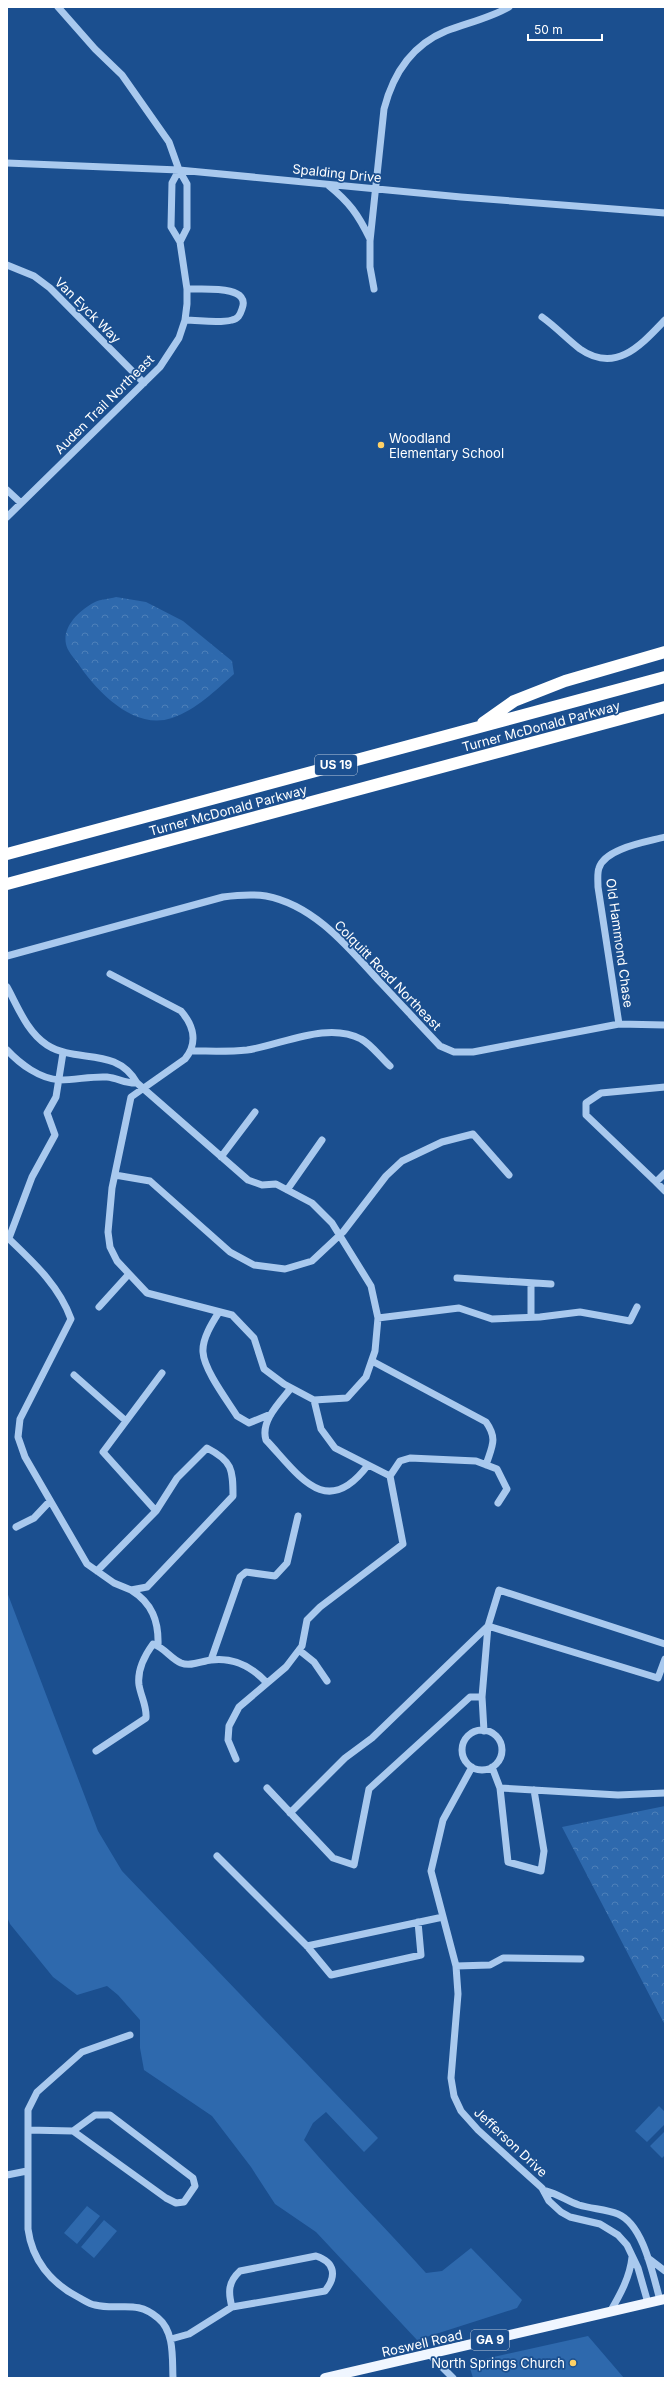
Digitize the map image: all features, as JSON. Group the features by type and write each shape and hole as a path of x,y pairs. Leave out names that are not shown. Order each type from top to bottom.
{"highway":[{"path":"477,728 514,701 565,681 665,652"},
{"name":"Turner McDonald Parkway","path":"7,854 665,677"},
{"name":"Turner McDonald Parkway","path":"7,884 665,708"}],"main road":[{"name":"Roswell Road","path":"325,2378 663,2300"}],"street":[{"path":"58,7 95,49 122,75 144,104 169,142 179,170 187,184 188,228 180,242"},
{"path":"374,289 370,267 370,239 377,190 384,109 389,89 398,70 412,53 430,39 509,7"},
{"name":"Spalding Drive","path":"7,163 179,170 377,190 665,213"},
{"name":"Auden Trail Northeast","path":"7,517 144,383 170,354 185,320 187,290 180,242 171,227 172,183 179,170"},
{"path":"328,185 347,201 359,215 370,239"},
{"name":"Van Eyck Way","path":"7,265 34,276 50,288 144,383"},
{"path":"185,320 230,321 239,316 243,307 240,296 232,290 187,290"},
{"path":"542,317 580,348 591,355 606,358 630,353 642,345 665,320"},
{"path":"7,490 21,503"},
{"name":"Old Hammond Chase","path":"619,1024 598,887 599,867 608,856 624,848 665,837"},
{"name":"Colquitt Road Northeast","path":"7,956 223,897 244,894 266,896 287,903 303,911 335,932 440,1046 454,1052 474,1052 619,1024 665,1024"},
{"path":"7,987 30,1029 47,1045 63,1053 103,1057 119,1064 132,1075 137,1083 143,1088 221,1157 248,1180 262,1185 276,1184 312,1203 332,1223 371,1286 378,1318 375,1351 366,1377 347,1398 314,1400 291,1388 264,1369 254,1338 243,1324 232,1315 147,1293 128,1275 117,1261 110,1247 108,1232 115,1175 131,1097 143,1088 177,1066 192,1051 194,1042 192,1026 181,1011 110,974"},
{"path":"192,1051 246,1050 280,1043 307,1034 336,1032 361,1039 390,1066"},
{"path":"7,1050 16,1060 32,1071 59,1080 105,1077 117,1078 130,1084 137,1083"},
{"path":"63,1053 56,1097 47,1113 55,1135 32,1177 8,1237 58,1290 71,1319 20,1419 18,1436 25,1457 86,1564 114,1583 131,1590 140,1596 152,1610 158,1629 158,1646"},
{"path":"665,1087 601,1093 586,1103 586,1115 665,1191"},
{"path":"221,1157 255,1112"},
{"path":"115,1175 150,1181 230,1252 254,1266 285,1269 312,1261 339,1235 391,1171 402,1161 442,1142 473,1134 509,1175"},
{"path":"287,1190 322,1140"},
{"path":"656,1182 665,1173"},
{"path":"100,1307 128,1275"},
{"path":"457,1278 551,1284"},
{"path":"531,1283 531,1318"},
{"path":"378,1318 460,1308 492,1319 531,1318 580,1312 630,1321 637,1307"},
{"path":"219,1312 203,1347 203,1354 211,1373 237,1416 243,1421 249,1423 271,1414"},
{"path":"372,1361 486,1422 493,1432 494,1441 486,1465"},
{"path":"156,1511 104,1452 162,1373"},
{"path":"74,1376 126,1422"},
{"path":"291,1388 271,1414 264,1432 266,1440 316,1489 325,1492 348,1486 368,1465"},
{"path":"314,1400 321,1429 335,1448 390,1476"},
{"path":"97,1571 156,1511 177,1478 207,1448 224,1456 233,1475 234,1496 147,1587 131,1590"},
{"path":"236,1760 228,1740 229,1726 238,1707 266,1682 286,1667 302,1646 307,1620 403,1544 390,1476 400,1461 410,1458 476,1461 497,1469 507,1489 498,1502"},
{"path":"16,1527 34,1518 50,1502"},
{"path":"211,1660 240,1577 246,1572 275,1576 288,1563 298,1516"},
{"path":"484,1731 482,1697 488,1626 499,1590 665,1644"},
{"path":"488,1626 658,1678 665,1659"},
{"path":"290,1813 345,1758 372,1738 488,1626"},
{"path":"96,1751 146,1718 147,1708 139,1683 143,1658 153,1644 181,1662 191,1664 211,1660 233,1661 254,1669 266,1682"},
{"path":"299,1650 314,1662 327,1681"},
{"path":"267,1788 333,1858 354,1865 369,1789 470,1697 482,1697"},
{"path":"484,1731 494,1735 501,1744 501,1754 492,1767 482,1770 472,1767 464,1758 462,1747 464,1741 473,1733 484,1731"},
{"path":"472,1767 443,1820 436,1841 431,1871 456,1966 490,1965 503,1958 582,1959"},
{"path":"492,1767 500,1788 508,1862 541,1871 544,1851 534,1790"},
{"path":"500,1788 618,1795 665,1793"},
{"path":"217,1856 307,1946 331,1975 421,1955 418,1922"},
{"path":"307,1946 443,1917"},
{"name":"Jefferson Drive","path":"456,1966 458,1994 451,2087 461,2111 478,2130 546,2191 557,2194 568,2202 619,2215 639,2234 663,2300"},
{"path":"130,2035 82,2052 37,2092 28,2110 28,2229 30,2244 38,2261 62,2288 94,2305 120,2308 138,2306 160,2318 171,2339 173,2378"},
{"path":"28,2130 73,2131 166,2198 176,2203 184,2202 195,2186 193,2178 110,2115 95,2115 73,2131"},
{"path":"7,2175 27,2171"},
{"name":"Jefferson Drive","path":"546,2191 549,2201 561,2212 570,2217 600,2224 618,2235 632,2257 642,2280 648,2303"},
{"path":"171,2339 189,2334 232,2307 325,2291 334,2279 334,2271 328,2261 316,2256 240,2271 235,2276 228,2292 232,2307"},
{"path":"610,2312 626,2281 631,2268 632,2257"},
{"path":"648,2258 665,2271"},
{"path":"430,2355 453,2378"}],"green space":[{"path":"116,597 146,602 183,621 232,661 234,674 197,705 172,718 158,721 144,719 130,714 117,706 105,696 85,673 70,653 66,644 67,631 70,625 84,609 97,601"},
{"path":"7,1592 98,1831 122,1871 378,2138 364,2152 326,2112 313,2123 304,2140 426,2273 442,2271 471,2248 522,2300 517,2308 417,2340 316,2232 275,2204 251,2167 212,2116 144,2070 140,2048 140,2020 118,1995 107,1986 77,1995 53,1977 10,1924 7,1917"},
{"path":"665,1806 665,2025 562,1827"},
{"path":"659,2106 665,2112 665,2124 647,2142 635,2131"},
{"path":"665,2131 665,2155 662,2158 650,2146"},
{"path":"87,2206 100,2216 77,2244 64,2233"},
{"path":"104,2220 117,2231 94,2258 81,2247"},
{"path":"588,2336 624,2378 473,2378 470,2368 474,2362"}],"place":[{"name":"Woodland Elementary School","path":"381,445"},
{"name":"North Springs Church","path":"573,2363"}]}
